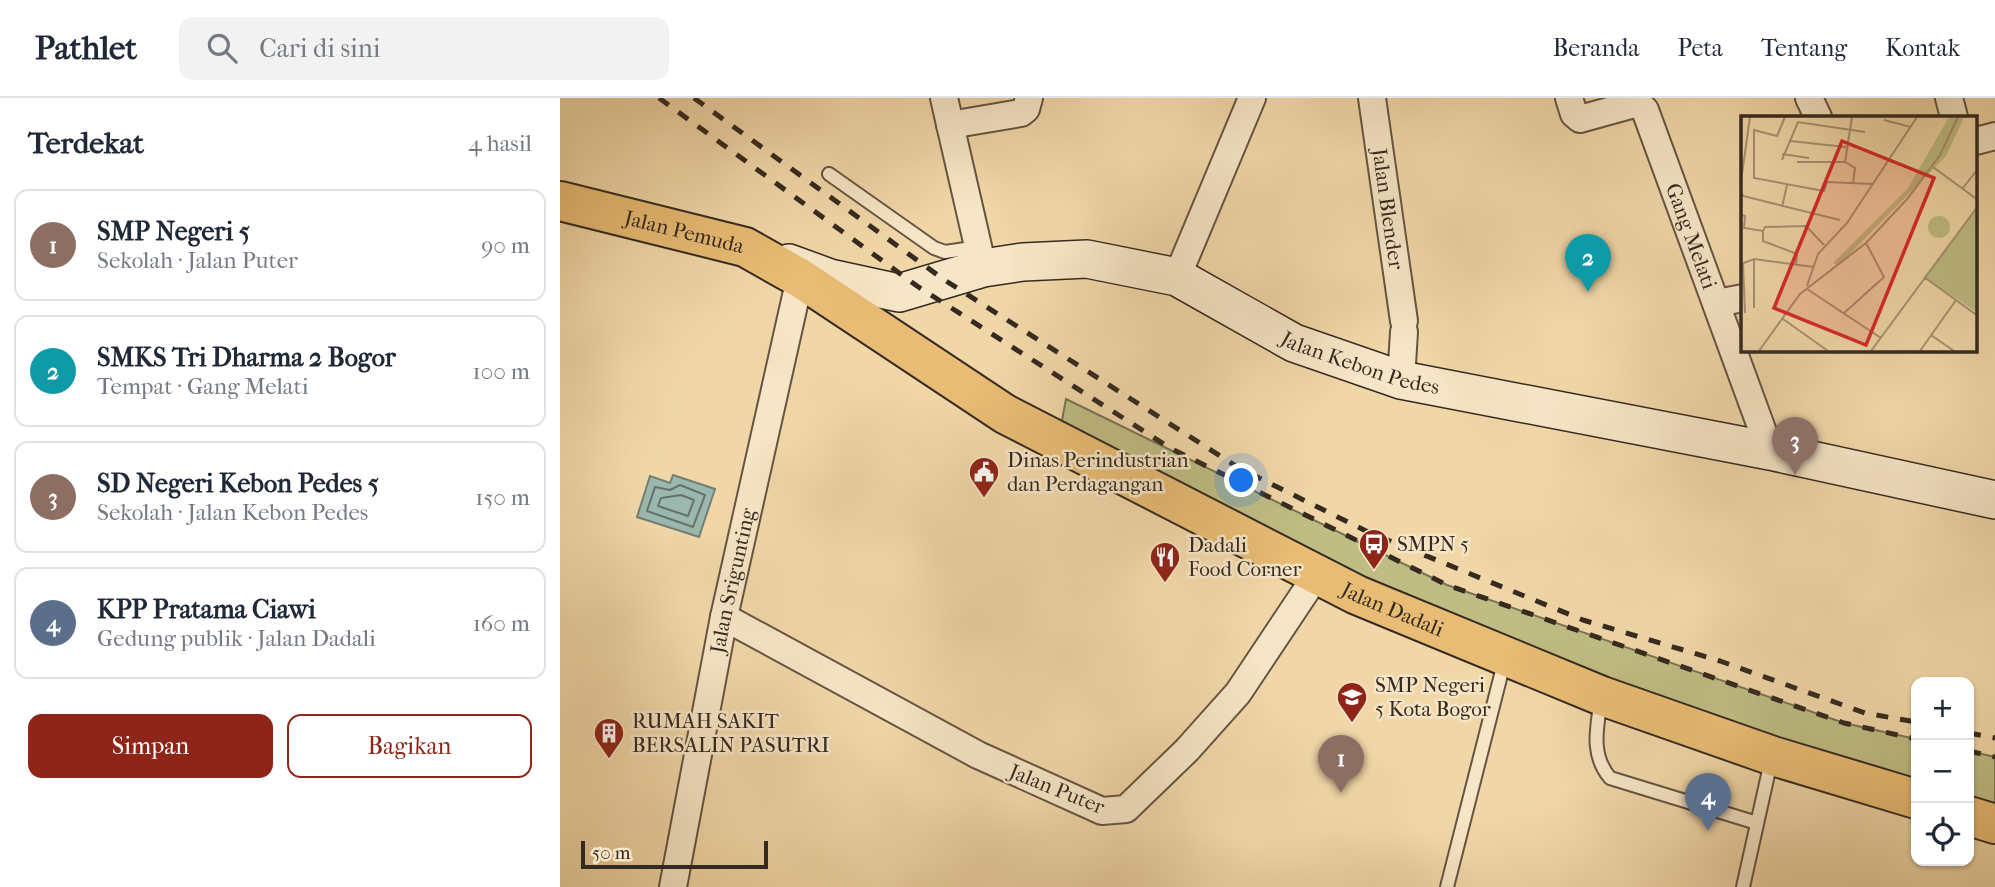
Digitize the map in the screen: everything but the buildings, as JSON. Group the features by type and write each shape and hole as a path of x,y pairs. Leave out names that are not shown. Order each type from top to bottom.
{"main road":[{"name":"Jalan Pemuda","path":"560,201 745,247 800,278"},
{"name":"Jalan Kebon Pedes","path":"745,247 830,278 899,292 981,258 1023,262 1087,259 1177,277 1294,343 1401,380 1770,451 1995,499"},
{"name":"Jalan Dadali","path":"800,278 1005,414 1310,587 1602,696 1773,756 1911,798"},
{"path":"899,292 891,308 890,328 902,348"},
{"path":"1974,818 1995,824"}],"street":[{"path":"944,98 981,258"},
{"path":"950,125 1021,113 1026,110 1029,98"},
{"path":"1177,277 1252,98"},
{"name":"Jalan Blender","path":"1372,98 1398,260 1404,326 1401,380"},
{"name":"Gang Melati","path":"1569,98 1574,114 1580,119 1629,104 1638,103 1645,110 1770,451"},
{"path":"1808,98 1817,116"},
{"path":"1948,98 1954,116"},
{"path":"1978,140 1995,136"},
{"name":"Jalan Srigunting","path":"673,887 724,617 800,278"},
{"path":"1717,303 1741,299"},
{"name":"Jalan Puter","path":"724,617 978,755 1102,811 1114,812 1126,809 1238,693 1310,587"}],"lane":[{"path":"829,174 934,248 981,258"},
{"path":"1447,887 1506,659"},
{"path":"1602,696 1596,751 1600,766 1610,778 1757,823"},
{"path":"1743,887 1773,756"}],"shaded area":[{"path":"1066,399 1447,585 1844,723 1911,738 1911,805 1505,659 1058,442"},
{"path":"1974,752 1995,757 1995,835 1974,827"}],"water":[{"path":"673,475 715,489 699,537 637,517 650,476 670,483"}],"railway":[{"path":"659,98 917,286 1170,448 1447,585 1844,723 1911,738"},
{"path":"694,98 943,279 1239,468 1368,532 1583,620 1720,661 1865,713 1911,721"},
{"path":"1974,734 1995,738"},
{"path":"1974,752 1995,757"}],"place":[{"name":"SMKS Tri Dharma 2 Bogor","path":"1588,292"},
{"name":"SD Negeri Kebon Pedes 5","path":"1795,475"},
{"name":"Dinas Perindustrian dan Perdagangan","path":"984,499"},
{"name":"SMPN 5","path":"1374,571"},
{"name":"Dadali Food Corner","path":"1165,584"},
{"name":"SMP Negeri 5 Kota Bogor","path":"1352,724"},
{"name":"RUMAH SAKIT BERSALIN PASUTRI","path":"609,760"},
{"name":"SMP Negeri 5","path":"1341,793"},
{"name":"KPP Pratama Ciawi","path":"1708,831"}]}
